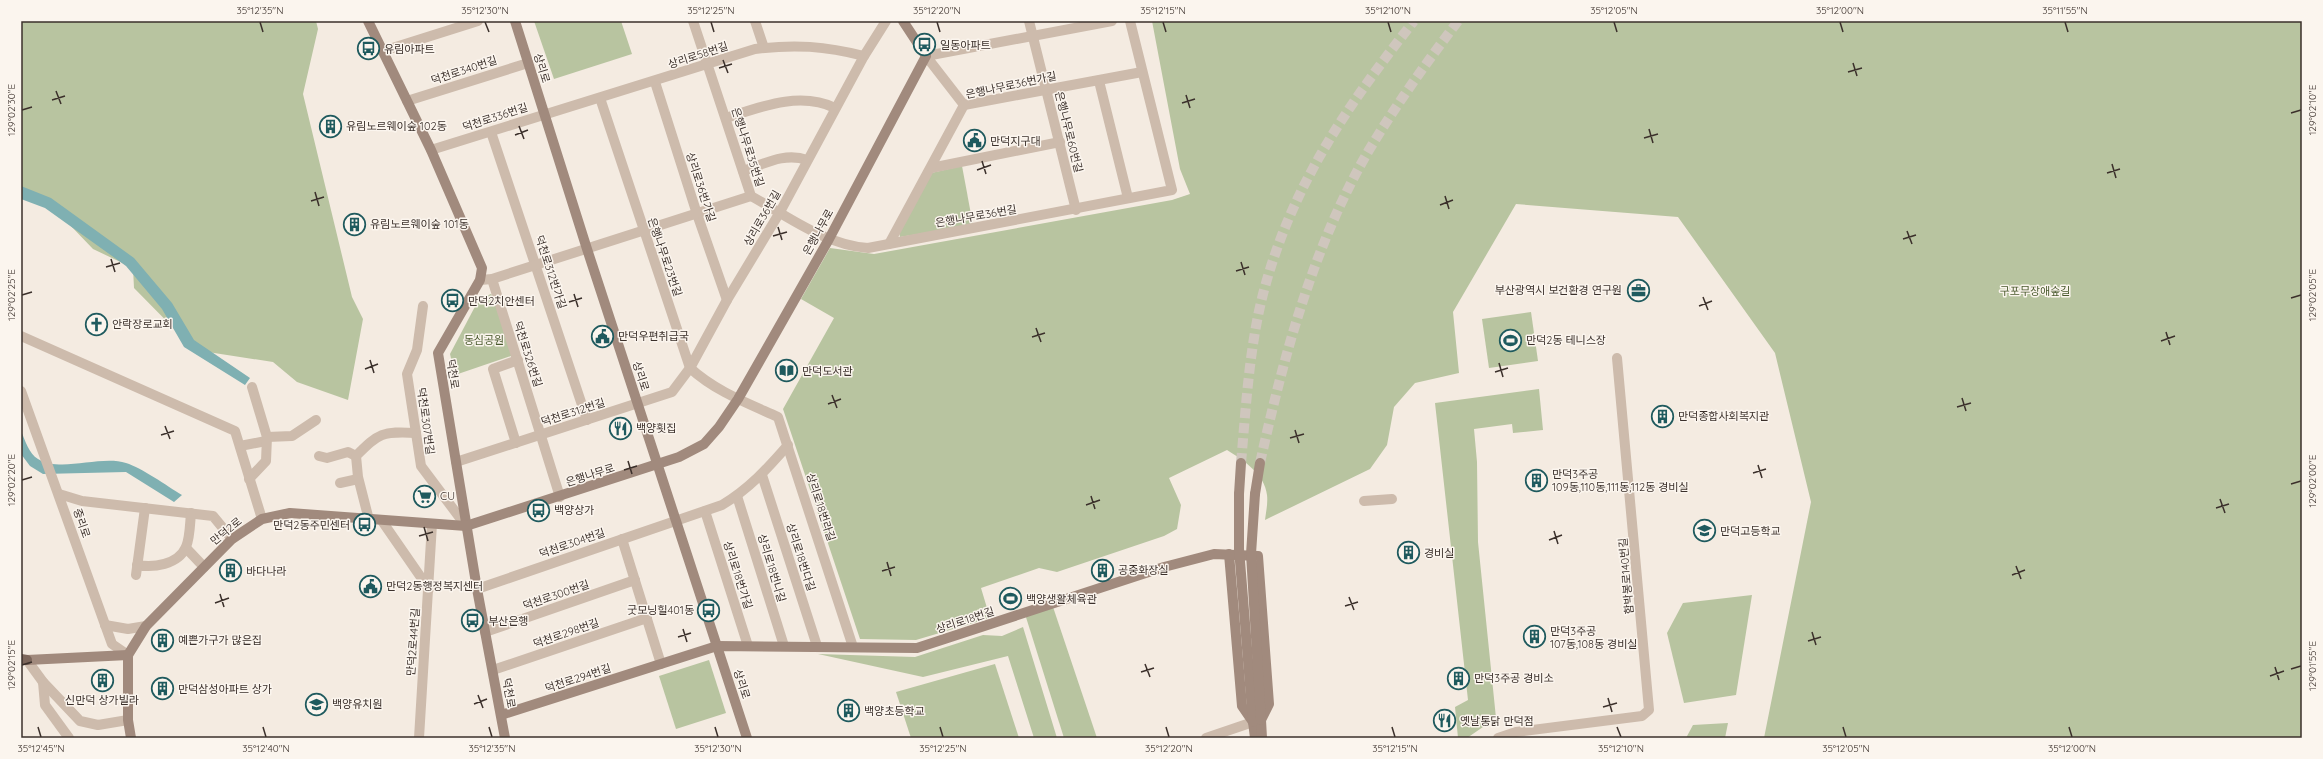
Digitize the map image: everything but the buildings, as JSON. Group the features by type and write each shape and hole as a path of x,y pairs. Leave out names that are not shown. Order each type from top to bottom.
{"street":[{"path":"368,21 431,150 482,268 480,280 492,280 751,196"},
{"path":"383,51 478,21"},
{"name":"상리로","path":"515,21 587,249 746,738"},
{"name":"은행나무로35번길","path":"693,21 751,196 829,239"},
{"path":"755,21 764,48"},
{"name":"상리로36번길","path":"638,404 672,392 690,368 727,300 780,212 864,56 886,21"},
{"path":"903,21 926,56 964,105"},
{"name":"은행나무로60번길","path":"1029,21 1076,210"},
{"path":"926,56 1112,21"},
{"name":"은행나무로36번길","path":"829,239 855,247 868,248 1076,210 1172,190 1130,21"},
{"name":"상리로58번길","path":"544,114 655,82 708,64 764,48 785,45 815,46 864,56"},
{"name":"은행나무로","path":"466,526 657,465 692,452 704,444 719,427 738,399 829,239 926,56"},
{"name":"덕천로340번길","path":"407,101 528,63"},
{"name":"은행나무로36번가길","path":"889,244 964,105 1142,72"},
{"path":"1099,81 1128,198"},
{"name":"상리로36번가길","path":"655,82 697,214 727,300"},
{"name":"은행나무로23번길","path":"600,98 690,368"},
{"path":"726,118 768,104 795,101 811,101 835,108"},
{"name":"덕천로336번길","path":"431,150 544,114"},
{"name":"덕천로312번가길","path":"490,132 587,420"},
{"path":"931,168 1060,142"},
{"path":"743,171 785,157 797,156 807,160"},
{"name":"덕천로","path":"480,280 438,353 466,526 505,738"},
{"name":"덕천로326번길","path":"492,280 541,435"},
{"name":"덕천로307번길","path":"423,306 417,350 407,374 421,466 466,526"},
{"path":"21,336 235,431 262,519"},
{"name":"함박봉로140번길","path":"1498,738 1516,732 1642,716 1650,710 1617,358"},
{"path":"516,443 492,369 518,360"},
{"path":"690,368 701,378 738,399"},
{"path":"249,479 266,461 266,439 252,387"},
{"name":"중리로","path":"21,391 112,644 128,655"},
{"name":"상리로18번라길","path":"738,399 778,417 853,647"},
{"name":"덕천로312번길","path":"456,462 638,404"},
{"path":"240,446 266,439 292,436 316,420"},
{"path":"369,520 358,480 356,456 376,436 393,432 416,433"},
{"name":"은행나무로","path":"541,435 560,497"},
{"name":"덕천로304번길","path":"477,589 705,511 737,496 762,475 788,444"},
{"path":"319,456 328,458 348,452 356,456"},
{"path":"1241,463 1239,494 1239,556 1257,721 1262,738"},
{"path":"1255,738 1257,721 1252,577 1252,523 1260,463"},
{"name":"상리로18번다길","path":"762,475 817,646"},
{"path":"340,483 358,480"},
{"path":"59,494 82,502 213,516 232,539"},
{"name":"상리로18번나길","path":"737,496 784,646"},
{"path":"1364,501 1392,499"},
{"path":"145,508 136,570 166,564 186,548 191,513"},
{"name":"상리로18번가길","path":"705,511 748,646"},
{"name":"만덕2로","path":"128,655 146,626 204,567 232,539 262,519 290,513 466,526"},
{"path":"382,520 429,589"},
{"name":"만덕2로44번길","path":"419,738 432,524"},
{"path":"622,539 662,664"},
{"path":"186,548 204,567"},
{"path":"1229,554 1242,706 1257,721"},
{"name":"상리로18번길","path":"717,646 917,648 1204,555 1229,554 1258,556 1269,704 1257,721"},
{"name":"덕천로300번길","path":"485,632 635,580"},
{"name":"덕천로298번길","path":"493,670 647,618"},
{"path":"105,625 128,630 146,626"},
{"name":"덕천로294번길","path":"501,715 717,646"},
{"path":"24,659 128,655 128,720 131,738"},
{"path":"24,659 43,682 80,721 98,725 128,720"},
{"path":"43,682 45,705 69,738"},
{"path":"1206,738 1257,721"}],"green space":[{"path":"21,21 316,21 318,29 303,94 352,297 363,319 348,400 297,382 273,362 195,350 134,288 133,268 93,249 46,200 21,195"},
{"path":"534,21 621,21 632,54 554,79"},
{"name":"구포무장애숲길","path":"1152,21 2302,21 2302,738 1764,738 1811,502 1775,353 1678,217 1516,204 1453,312 1459,373 1415,383 1394,407 1387,445 1370,469 1265,520 1267,498 1262,481 1252,468 1227,450 1169,478 1181,505 1177,529 1164,536 1057,572 1039,568 981,588 990,618 916,640 860,639 783,409 834,318 801,299 830,248 874,254 1172,200 1190,194 1180,169"},
{"path":"962,166 973,225 900,237 899,231 931,173"},
{"name":"동심공원","path":"491,294 495,298 514,355 455,375 450,354 479,299"},
{"name":"만덕2동 테니스장","path":"1531,312 1538,361 1489,368 1482,319"},
{"path":"1539,389 1543,430 1513,433 1512,424 1474,429 1477,462 1478,542 1496,718 1467,738 1458,738 1455,707 1468,700 1435,403"},
{"path":"1752,595 1736,695 1684,703 1667,633 1683,603"},
{"path":"1052,604 1097,738 1064,738 1025,614"},
{"path":"1023,627 1057,738 1034,738 1008,656 923,677 818,654 915,657 983,635 1002,636"},
{"path":"709,660 726,713 676,729 659,676"},
{"path":"995,664 1019,738 911,738 896,692"},
{"path":"1728,723 1725,738 1686,738 1693,725"}],"water":[{"path":"21,186 51,198 134,258 172,303 194,340 250,378 245,385 184,347 162,309 126,266 45,208 21,199"},
{"path":"21,431 32,454 38,459 47,463 69,464 116,461 126,463 147,473 182,495 174,502 126,472 43,474 30,466 21,454"}],"tunnel":[{"path":"1241,463 1249,378 1258,315 1275,255 1289,218 1305,183 1344,117 1389,53 1414,21"},
{"path":"1260,463 1279,382 1302,302 1332,224 1349,187 1379,133 1412,84 1458,21"}],"place":[{"name":"일동아파트","path":"925,45"},
{"name":"유림아파트","path":"368,49"},
{"name":"유림노르웨이숲 102동","path":"330,126"},
{"name":"만덕지구대","path":"974,141"},
{"name":"유림노르웨이숲 101동","path":"354,224"},
{"name":"부산광역시 보건환경 연구원","path":"1638,290"},
{"name":"만덕2치안센터","path":"453,301"},
{"name":"안락장로교회","path":"96,324"},
{"name":"만덕우편취급국","path":"602,336"},
{"name":"만덕2동 테니스장","path":"1510,340"},
{"name":"만덕도서관","path":"787,371"},
{"name":"만덕종합사회복지관","path":"1662,416"},
{"name":"백양횟집","path":"620,428"},
{"name":"만덕3주공 109동,110동,111동,112동 경비실","path":"1536,480"},
{"name":"CU","path":"424,496"},
{"name":"백양상가","path":"539,510"},
{"name":"만덕2동주민센터","path":"365,525"},
{"name":"만덕고등학교","path":"1704,531"},
{"name":"경비실","path":"1408,553"},
{"name":"공중화장실","path":"1103,570"},
{"name":"바다나라","path":"231,571"},
{"name":"만덕2동행정복지센터","path":"371,586"},
{"name":"백양생활체육관","path":"1010,599"},
{"name":"굿모닝힐401동","path":"709,610"},
{"name":"부산은행","path":"473,621"},
{"name":"만덕3주공 107동,108동 경비실","path":"1535,637"},
{"name":"예쁜가구가 많은집","path":"162,640"},
{"name":"만덕3주공 경비소","path":"1458,678"},
{"name":"신만덕 상가빌라","path":"102,680"},
{"name":"만덕삼성아파트 상가","path":"162,689"},
{"name":"백양유치원","path":"317,704"},
{"name":"백양초등학교","path":"848,711"},
{"name":"옛날통닭 만덕점","path":"1445,721"}]}
